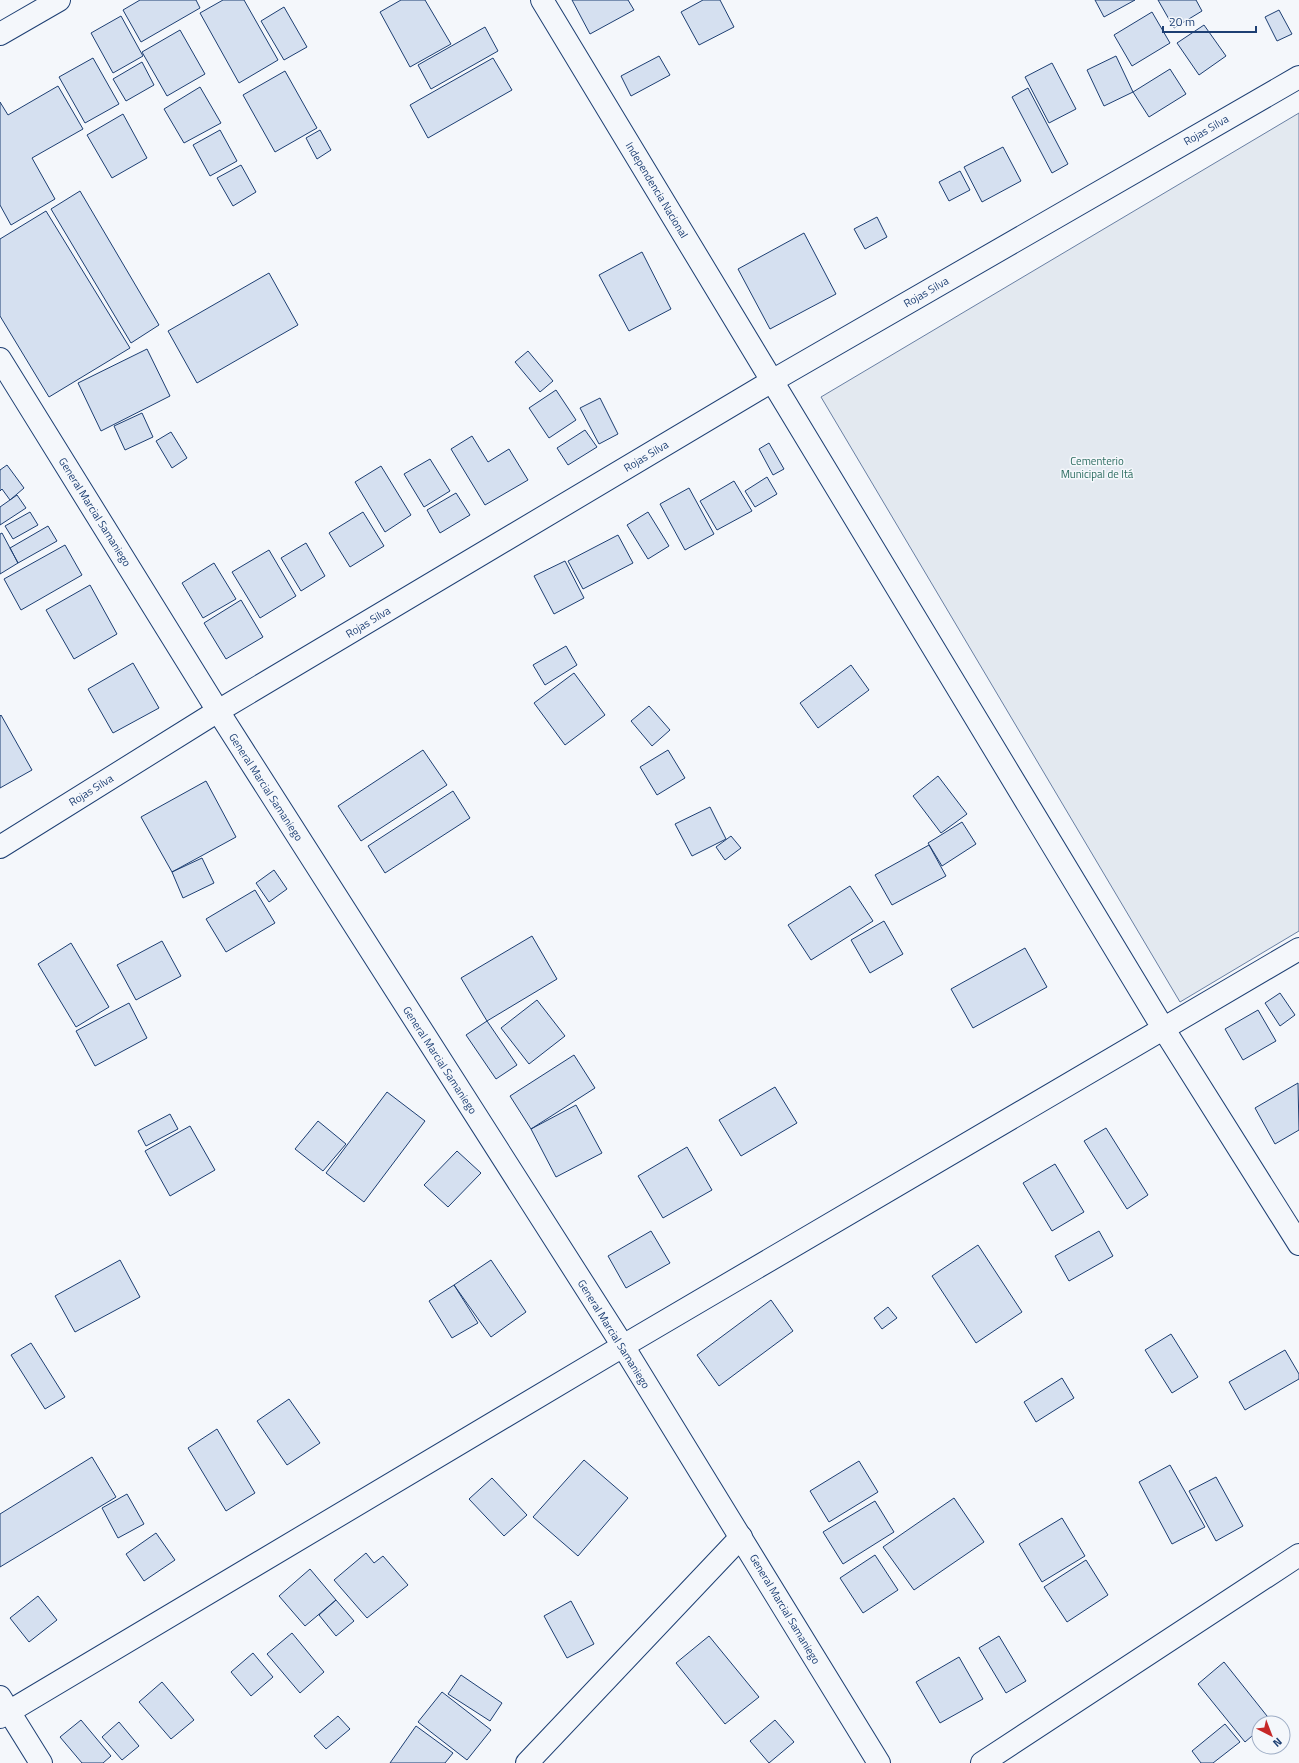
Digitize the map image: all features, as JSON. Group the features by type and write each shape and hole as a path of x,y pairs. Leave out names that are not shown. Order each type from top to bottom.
{"street":[{"path":"0,34 59,0"},
{"name":"Independencia Nacional","path":"542,0 1163,1028 1299,1244"},
{"name":"Rojas Silva","path":"0,847 218,711 772,381 1299,77"},
{"name":"General Marcial Samaniego","path":"0,359 218,711 623,1346 879,1763"},
{"path":"41,1763 3,1709 1299,949"},
{"path":"527,1763 741,1537"},
{"path":"982,1763 1299,1555"}],"green space":[{"name":"Cementerio Municipal de Itá","path":"1299,113 1299,931 1180,1002 821,397"}],"building":[{"path":"140,0 196,0 200,8 141,42 123,10"},
{"path":"223,0 244,0 278,60 239,83 200,13"},
{"path":"401,0 425,0 451,44 410,67 380,12"},
{"path":"572,0 628,0 634,10 590,34"},
{"path":"703,0 720,0 734,27 699,45 681,12"},
{"path":"1095,0 1135,0 1104,17"},
{"path":"1158,0 1196,0 1202,11 1174,28"},
{"path":"284,7 307,47 284,60 261,21"},
{"path":"1279,10 1292,34 1277,41 1265,17"},
{"path":"1152,12 1170,43 1132,66 1114,35"},
{"path":"121,16 143,56 113,73 91,33"},
{"path":"1204,25 1226,56 1199,75 1177,43"},
{"path":"485,27 498,51 431,89 418,65"},
{"path":"180,30 205,74 167,96 142,52"},
{"path":"659,56 670,75 631,96 621,76"},
{"path":"1116,56 1133,92 1104,106 1087,70"},
{"path":"93,58 119,104 85,123 59,77"},
{"path":"493,58 512,90 428,138 410,105"},
{"path":"142,62 154,85 126,101 113,79"},
{"path":"1052,63 1076,109 1049,123 1025,77"},
{"path":"1170,69 1186,94 1149,117 1133,92"},
{"path":"285,71 317,128 275,152 243,95"},
{"path":"58,86 83,129 32,158 55,199 11,225 0,205 0,102 8,115"},
{"path":"200,87 221,123 184,143 164,109"},
{"path":"1028,88 1068,164 1052,173 1012,97"},
{"path":"123,114 147,158 112,178 87,135"},
{"path":"220,130 237,161 210,176 193,145"},
{"path":"320,130 331,150 317,159 306,138"},
{"path":"1003,147 1021,181 982,202 964,167"},
{"path":"241,165 256,192 233,206 217,178"},
{"path":"960,171 970,190 949,201 939,182"},
{"path":"80,191 159,325 131,343 51,209"},
{"path":"46,211 130,348 49,397 0,316 0,239"},
{"path":"877,217 887,237 865,249 854,229"},
{"path":"804,233 836,294 770,329 738,269"},
{"path":"642,252 671,309 629,331 599,275"},
{"path":"269,273 298,325 197,383 168,331"},
{"path":"147,349 170,396 101,431 78,383"},
{"path":"528,351 553,381 540,392 515,362"},
{"path":"556,390 576,420 549,438 529,408"},
{"path":"600,398 618,434 599,444 580,408"},
{"path":"142,413 153,437 125,450 114,426"},
{"path":"585,430 597,447 568,465 557,448"},
{"path":"171,432 187,458 172,468 156,441"},
{"path":"472,436 488,462 509,449 528,480 485,505 451,449"},
{"path":"769,443 784,469 773,475 759,449"},
{"path":"430,459 450,491 424,507 404,474"},
{"path":"7,465 24,488 10,500 2,489 0,491 0,470"},
{"path":"381,466 411,515 385,532 355,482"},
{"path":"767,477 777,494 755,507 745,491"},
{"path":"734,481 752,511 717,530 700,501"},
{"path":"689,488 714,534 685,550 660,504"},
{"path":"456,493 470,515 440,533 427,510"},
{"path":"17,495 26,508 0,525 0,507"},
{"path":"30,512 38,525 13,539 5,526"},
{"path":"363,512 384,546 350,567 329,533"},
{"path":"648,512 669,546 648,559 627,525"},
{"path":"48,526 57,541 18,563 10,548"},
{"path":"2,533 18,563 0,574 0,534"},
{"path":"618,535 633,563 583,589 568,561"},
{"path":"306,543 325,576 301,591 281,558"},
{"path":"65,545 82,575 21,610 4,579"},
{"path":"269,550 296,596 260,618 232,572"},
{"path":"565,561 584,598 554,614 534,576"},
{"path":"214,563 236,599 203,618 182,583"},
{"path":"90,585 117,634 74,659 46,610"},
{"path":"241,600 263,637 226,659 204,623"},
{"path":"566,646 577,665 545,685 533,665"},
{"path":"133,663 159,708 113,733 88,689"},
{"path":"851,665 869,690 818,728 800,703"},
{"path":"574,673 605,715 565,745 534,703"},
{"path":"649,706 670,730 652,746 631,721"},
{"path":"1,715 32,770 0,788 0,716"},
{"path":"423,750 447,785 361,841 338,806"},
{"path":"668,750 685,778 657,795 640,767"},
{"path":"938,776 967,814 941,833 913,796"},
{"path":"206,781 236,837 172,872 141,817"},
{"path":"453,791 470,818 385,873 368,846"},
{"path":"710,807 726,839 692,856 675,824"},
{"path":"962,822 976,844 942,866 928,843"},
{"path":"731,836 741,848 725,860 716,847"},
{"path":"929,845 946,876 892,905 875,875"},
{"path":"202,858 214,883 183,898 172,872"},
{"path":"274,870 287,889 269,902 256,883"},
{"path":"850,886 873,921 811,960 788,925"},
{"path":"255,890 275,923 226,952 206,919"},
{"path":"884,921 903,954 870,973 851,940"},
{"path":"532,936 557,979 487,1021 461,978"},
{"path":"162,941 181,976 136,1000 117,965"},
{"path":"71,943 109,1007 76,1027 38,964"},
{"path":"1025,948 1047,987 973,1028 951,989"},
{"path":"1280,993 1295,1015 1280,1026 1265,1003"},
{"path":"537,1000 565,1036 529,1064 501,1028"},
{"path":"129,1003 147,1038 95,1066 76,1031"},
{"path":"1258,1010 1276,1041 1243,1060 1225,1029"},
{"path":"487,1021 517,1065 496,1079 466,1035"},
{"path":"574,1055 595,1088 531,1129 510,1096"},
{"path":"1298,1083 1299,1130 1275,1144 1255,1108"},
{"path":"775,1087 797,1123 741,1156 719,1120"},
{"path":"387,1092 425,1121 364,1202 326,1173"},
{"path":"576,1105 602,1153 556,1177 531,1129"},
{"path":"170,1114 178,1129 146,1146 138,1131"},
{"path":"318,1121 346,1144 323,1171 295,1149"},
{"path":"190,1126 215,1170 170,1196 145,1151"},
{"path":"1106,1128 1148,1195 1127,1209 1084,1141"},
{"path":"687,1147 712,1190 663,1218 638,1176"},
{"path":"457,1151 481,1173 448,1207 424,1185"},
{"path":"1055,1164 1084,1212 1052,1231 1023,1183"},
{"path":"651,1231 670,1263 626,1288 608,1256"},
{"path":"1099,1231 1113,1256 1069,1281 1055,1256"},
{"path":"978,1245 1022,1312 976,1343 932,1276"},
{"path":"120,1260 140,1297 75,1332 55,1296"},
{"path":"491,1260 526,1312 491,1337 454,1285"},
{"path":"454,1285 478,1323 452,1338 429,1301"},
{"path":"771,1300 793,1331 719,1386 697,1355"},
{"path":"888,1307 897,1318 882,1329 874,1318"},
{"path":"1171,1334 1198,1377 1172,1393 1145,1350"},
{"path":"31,1343 65,1397 45,1409 11,1355"},
{"path":"1285,1350 1299,1374 1299,1379 1245,1410 1229,1382"},
{"path":"1062,1378 1074,1398 1036,1422 1024,1402"},
{"path":"289,1399 320,1443 287,1465 257,1421"},
{"path":"217,1429 255,1493 226,1511 188,1448"},
{"path":"92,1457 116,1497 0,1567 0,1514"},
{"path":"584,1460 628,1498 578,1556 533,1517"},
{"path":"859,1461 878,1492 829,1522 810,1491"},
{"path":"1170,1465 1205,1527 1172,1544 1139,1482"},
{"path":"1216,1477 1243,1526 1216,1541 1189,1491"},
{"path":"492,1478 527,1515 504,1536 469,1499"},
{"path":"127,1494 144,1524 118,1538 102,1508"},
{"path":"954,1498 984,1542 914,1590 883,1547"},
{"path":"875,1501 894,1532 843,1564 823,1532"},
{"path":"1062,1518 1085,1556 1042,1582 1019,1544"},
{"path":"156,1533 175,1560 144,1581 126,1554"},
{"path":"366,1553 374,1563 383,1556 408,1585 367,1618 334,1580"},
{"path":"875,1555 898,1590 863,1613 840,1578"},
{"path":"1086,1560 1108,1595 1067,1622 1044,1587"},
{"path":"310,1569 336,1600 305,1626 279,1596"},
{"path":"38,1596 57,1620 29,1642 10,1618"},
{"path":"336,1600 354,1621 336,1636 319,1615"},
{"path":"571,1601 594,1644 567,1658 544,1616"},
{"path":"292,1633 324,1672 300,1693 267,1654"},
{"path":"709,1636 759,1697 725,1724 676,1663"},
{"path":"999,1636 1026,1681 1006,1693 979,1648"},
{"path":"253,1653 273,1677 251,1696 231,1672"},
{"path":"959,1657 983,1699 940,1723 916,1682"},
{"path":"1224,1662 1266,1715 1251,1715 1251,1737 1245,1742 1198,1684"},
{"path":"461,1675 502,1703 490,1721 448,1694"},
{"path":"162,1682 194,1720 171,1739 139,1702"},
{"path":"442,1692 491,1730 467,1760 418,1722"},
{"path":"338,1716 350,1729 326,1749 314,1736"},
{"path":"81,1720 111,1756 103,1763 82,1763 60,1737"},
{"path":"775,1720 794,1742 769,1763 750,1741"},
{"path":"119,1722 139,1746 122,1760 102,1737"},
{"path":"1225,1724 1240,1742 1213,1763 1201,1763 1192,1751"},
{"path":"416,1726 453,1753 445,1763 390,1763"}]}
